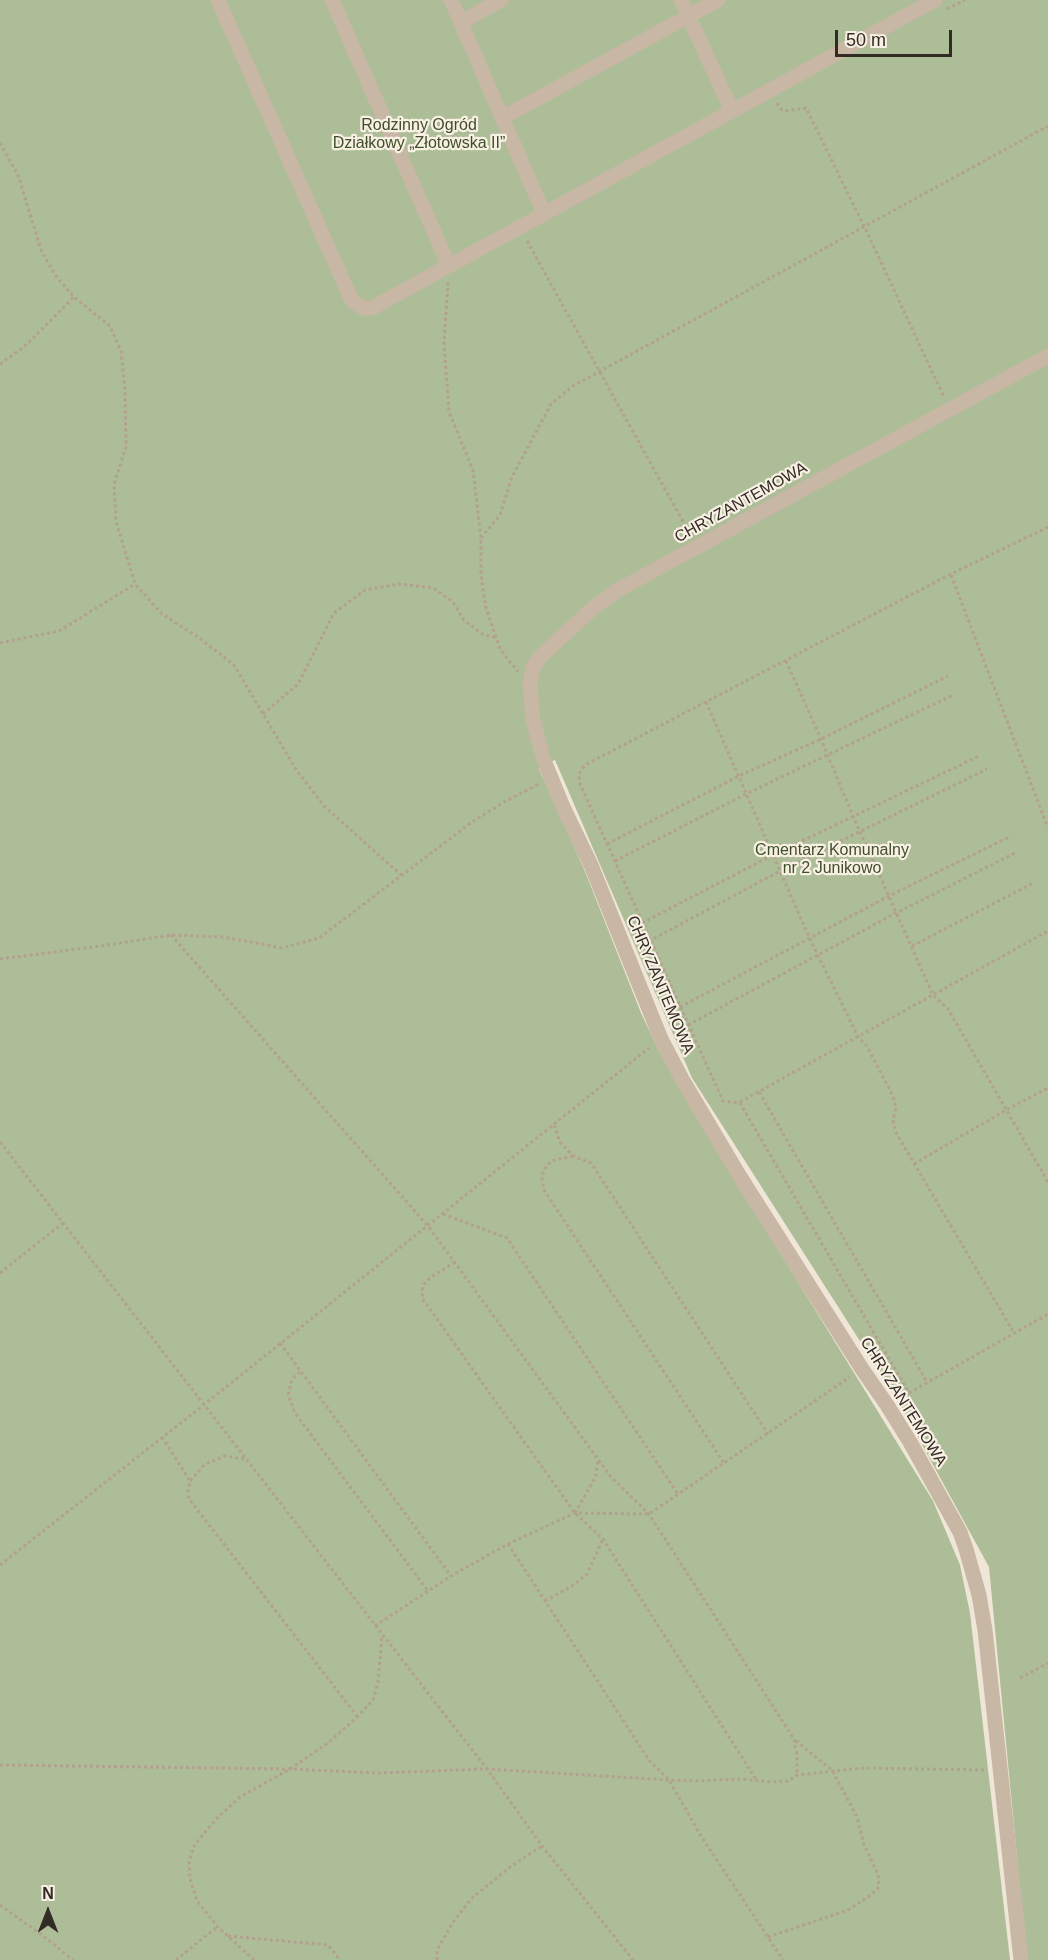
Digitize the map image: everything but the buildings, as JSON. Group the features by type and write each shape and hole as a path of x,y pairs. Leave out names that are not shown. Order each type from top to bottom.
{"street":[{"path":"218,0 352,301 363,308 372,308 449,272 544,214 935,0"},
{"path":"332,0 449,272"},
{"path":"451,0 544,214"},
{"path":"461,22 501,0"},
{"path":"681,0 732,111"},
{"path":"502,118 718,0"},
{"name":"CHRYZANTEMOWA","path":"1021,1960 984,1621 979,1595 960,1532 910,1442 734,1166 661,1039 591,865 551,779 533,720 530,684 539,658 593,608 618,590 1048,356"}],"path":[{"path":"776,101 781,110 785,111 806,108 950,409"},
{"path":"480,538 500,515 512,477 551,404 573,386 1048,126"},
{"path":"0,143 18,175 41,250 55,275 74,297 110,326 121,351 125,390 126,447 114,484 116,521 135,584 162,614 198,637 234,665 297,771 324,806 401,875"},
{"path":"525,237 698,547"},
{"path":"449,272 444,343 449,412 473,470 486,608 501,649 530,684"},
{"path":"0,364 25,346 74,297"},
{"path":"1048,527 951,574 585,765 579,774 580,784 723,1101 740,1103 1048,931"},
{"path":"951,574 1048,828"},
{"path":"0,643 58,631 135,584"},
{"path":"263,714 298,684 334,613 365,590 399,584 433,588 453,602 465,620 473,627 482,634 497,638"},
{"path":"786,661 933,995 948,1009 1048,1182"},
{"path":"607,844 739,776 821,739 948,676"},
{"path":"615,861 746,794 953,694"},
{"path":"706,702 809,937 858,1037 867,1046 893,1096 896,1108 893,1120 895,1131 1014,1333"},
{"path":"642,923 773,855 979,756"},
{"path":"626,952 780,871 987,769"},
{"path":"0,959 171,935 224,937 282,948 319,938 472,822 504,802 551,779"},
{"path":"680,1007 809,937 1011,836"},
{"path":"688,1025 896,912 1017,852"},
{"path":"912,946 1033,883"},
{"path":"171,935 428,1226 611,1477 649,1514 794,1739 832,1770 857,1817 864,1845 878,1874 879,1887 848,1910 768,1937"},
{"path":"0,1565 661,1039"},
{"path":"914,1164 1048,1088"},
{"path":"759,1092 927,1382"},
{"path":"740,1103 909,1393 1048,1314"},
{"path":"554,1125 560,1142 573,1156 591,1163 768,1434"},
{"path":"0,1142 487,1769 542,1846 633,1960"},
{"path":"573,1156 551,1161 543,1171 544,1190 724,1463"},
{"path":"443,1214 507,1238 678,1495"},
{"path":"0,1273 63,1223"},
{"path":"455,1262 431,1277 423,1285 422,1298 574,1513 603,1539 757,1781"},
{"path":"280,1342 451,1576"},
{"path":"375,1626 451,1576 508,1544 574,1513 649,1514 862,1369"},
{"path":"300,1372 292,1379 288,1395 296,1413 428,1592"},
{"path":"162,1437 190,1481"},
{"path":"246,1459 224,1456 204,1465 190,1481 189,1499 357,1717"},
{"path":"574,1513 596,1476 598,1459"},
{"path":"545,1601 572,1586 587,1574 603,1539"},
{"path":"508,1544 649,1760 669,1780 701,1836 783,1960"},
{"path":"254,1960 218,1927 197,1901 190,1879 189,1861 195,1844 220,1815 240,1797 290,1769 328,1743 373,1700 378,1682 382,1635"},
{"path":"1020,1678 1048,1663"},
{"path":"794,1739 797,1775"},
{"path":"0,1765 290,1769 378,1773 487,1769 694,1781 741,1779 788,1781 797,1775 862,1768 1001,1770"},
{"path":"437,1960 437,1950 453,1922 472,1898 510,1867 542,1846"},
{"path":"0,1905 73,1960"},
{"path":"176,1960 218,1927"},
{"path":"226,1935 328,1945 340,1960"}],"green space":[{"path":"0,0 1048,0 1048,1960 1027,1960 989,1567 897,1399 692,1078 555,760 539,766 539,769 584,869 641,1013 658,1049 697,1118 933,1501 960,1565 970,1613 1010,1960 0,1960"}],"park label":[{"name":"Rodzinny Ogród Działkowy „Złotowska II”","path":"419,135"},
{"name":"Cmentarz Komunalny nr 2 Junikowo","path":"832,860"}]}
